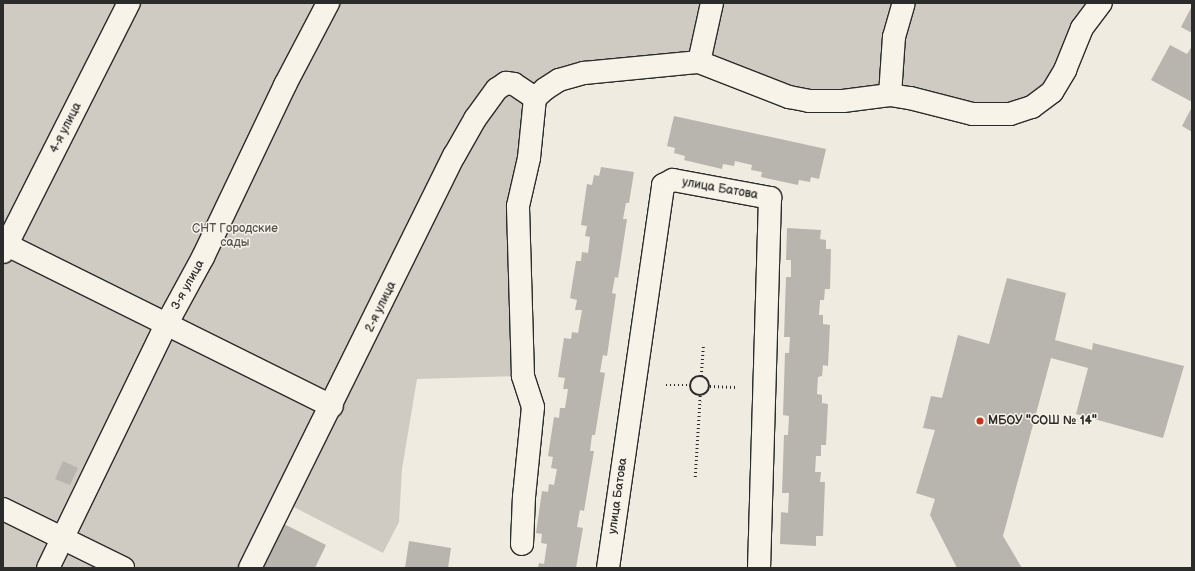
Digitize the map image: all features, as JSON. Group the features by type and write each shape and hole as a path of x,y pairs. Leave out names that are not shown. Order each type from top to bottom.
{"street":[{"name":"4-я улица","path":"4,247 129,3"},
{"name":"3-я улица","path":"48,568 166,325 203,257 285,85 328,3"},
{"path":"699,62 712,3"},
{"path":"890,95 894,36 904,3"},
{"path":"522,544 524,497 533,408 523,376 518,206 529,158 535,98 559,80 584,72 699,62 789,97 809,101 844,101 890,95 910,98 973,114 1010,114 1032,107 1052,92 1065,70 1082,28 1102,3"},
{"name":"2-я улица","path":"250,568 332,406 454,156 475,119 497,89 506,83 514,84 535,98"},
{"name":"улица Батова","path":"608,568 663,185 673,180 770,198 759,568"},
{"path":"4,247 332,406"},
{"path":"3,509 123,568"}],"path":[{"path":"701,376 704,344"},
{"path":"701,376 706,378 710,386 708,392 700,395 694,393 691,385 693,380 701,376"},
{"path":"666,385 691,385"},
{"path":"710,386 736,387"},
{"path":"695,477 700,395"}],"green space":[{"name":"СНТ Городские сады","path":"3,3 1101,3 1032,107 843,101 708,64 545,89 529,158 523,376 417,379 402,469 399,522 383,553 288,504 254,568 3,568"}],"building":[{"path":"1192,6 1192,33 1181,27"},
{"path":"1170,45 1187,54 1192,46 1192,102 1151,80"},
{"path":"1192,107 1192,132 1182,126"},
{"path":"674,116 826,149 819,179 811,177 810,182 799,180 798,185 761,177 762,172 751,170 752,165 735,161 734,166 723,164 722,169 684,160 685,156 674,153 675,148 667,146"},
{"path":"601,167 634,172 629,203 626,203 623,219 627,219 618,278 615,277 612,293 616,294 607,356 603,355 600,372 605,373 595,435 592,435 590,451 594,451 584,511 580,510 577,527 583,528 576,568 538,568 539,563 544,564 547,544 541,543 542,534 536,533 542,491 548,492 549,484 554,485 557,469 551,468 553,457 548,456 554,417 559,418 560,408 565,408 568,389 563,389 565,378 558,377 564,338 571,339 572,332 578,333 582,310 575,310 577,300 570,298 576,261 581,261 582,252 588,253 590,237 585,236 587,226 581,225 587,184 592,185 594,175 599,176"},
{"path":"787,228 821,230 820,239 826,240 826,249 831,249 830,289 825,289 824,300 820,300 819,315 823,315 823,324 830,325 828,366 823,365 822,376 818,377 817,394 822,395 822,403 828,404 826,445 821,445 821,456 816,456 815,472 821,472 820,482 825,482 823,536 816,536 816,546 780,544 781,512 788,513 789,493 782,493 784,435 788,435 789,416 783,415 785,353 789,353 790,337 784,337 786,277 791,277 791,260 786,260"},
{"name":"МБОУ \"СОШ № 14\"","path":"1007,278 1066,293 1055,340 1092,350 1093,343 1184,366 1163,438 1076,414 1088,368 1051,358 1003,536 1022,568 957,568 930,515 935,499 916,493 935,430 923,428 931,396 942,398 958,335 989,344"},
{"path":"63,461 78,468 70,485 55,479"},
{"path":"282,523 326,545 315,568 260,568"},
{"path":"409,541 451,548 448,568 405,568"}],"place":[{"name":"МБОУ \"СОШ № 14\"","path":"980,421"}]}
